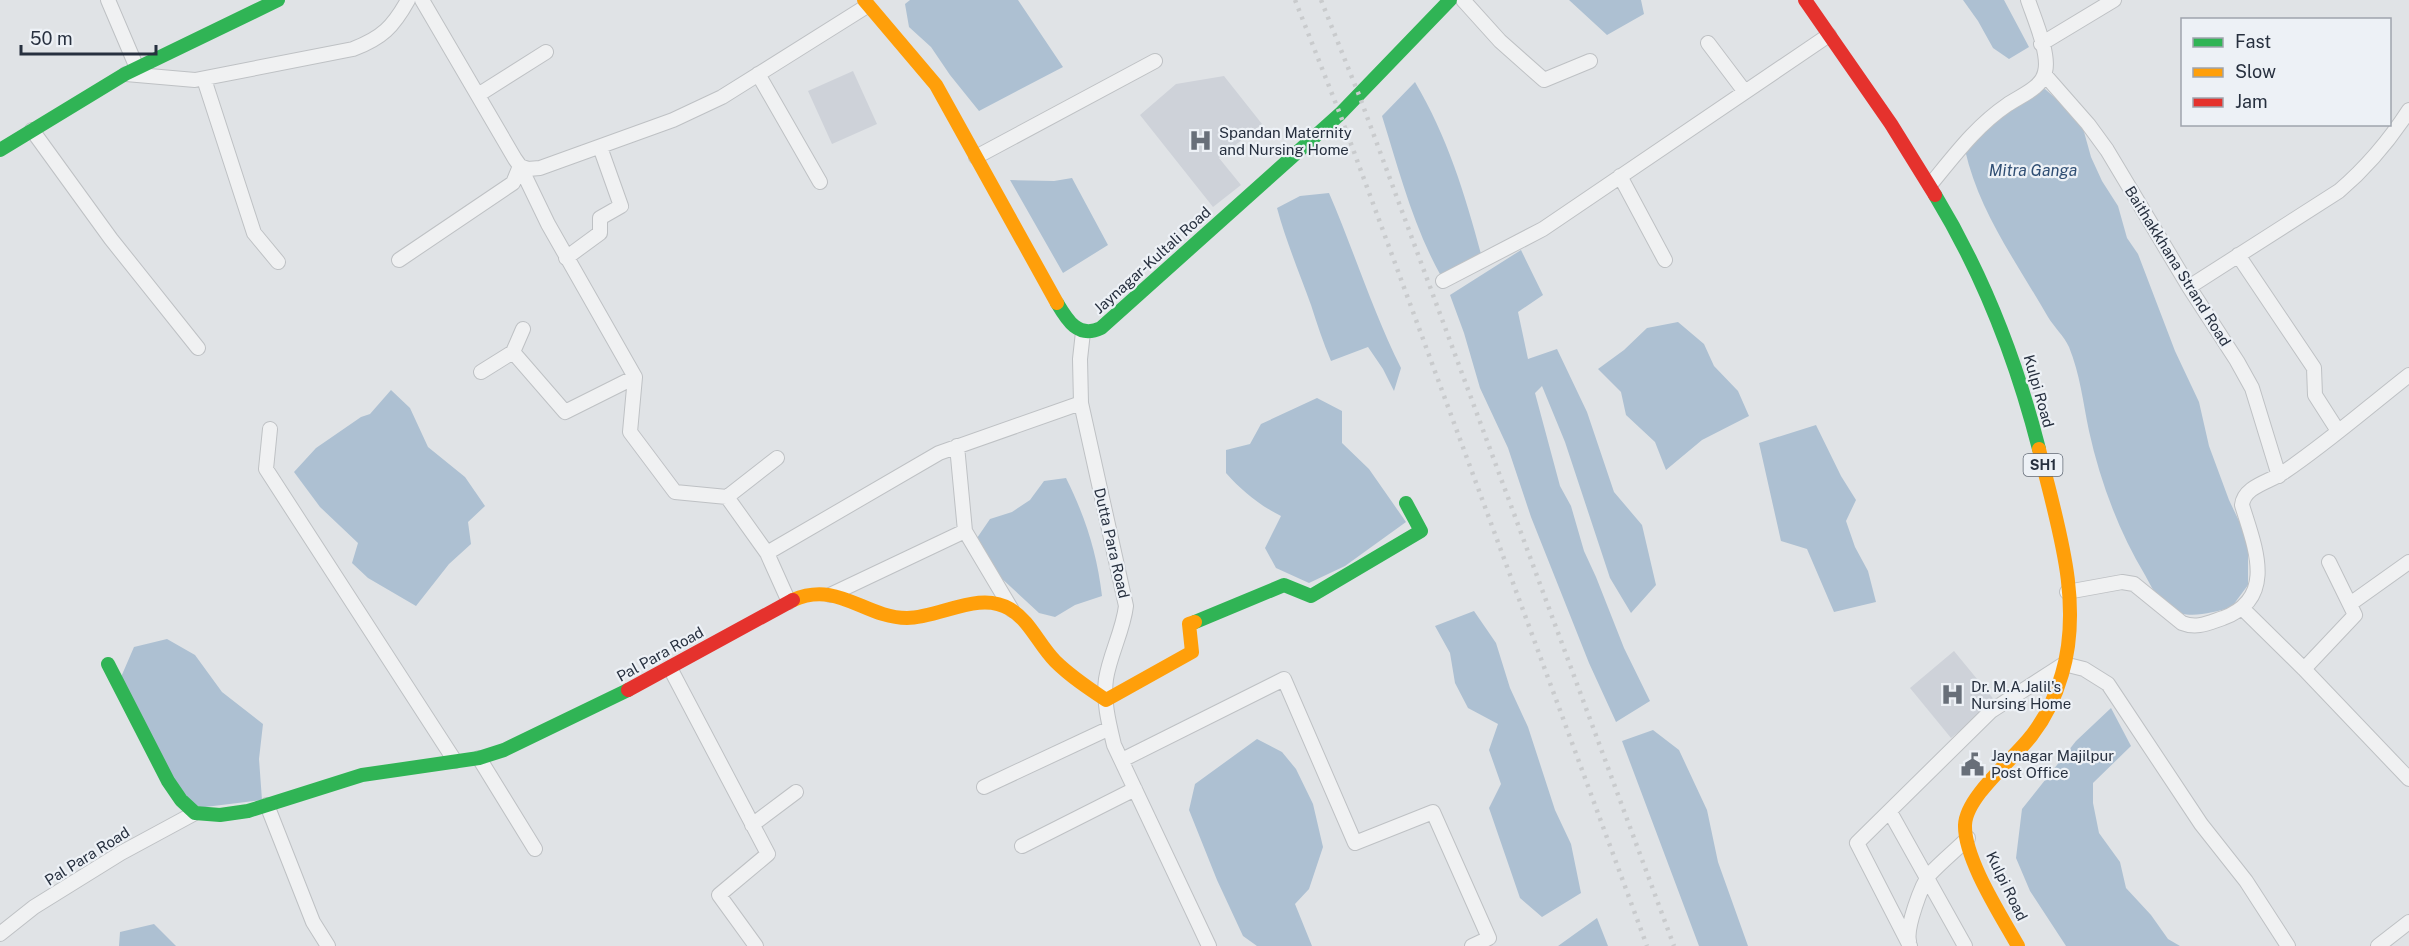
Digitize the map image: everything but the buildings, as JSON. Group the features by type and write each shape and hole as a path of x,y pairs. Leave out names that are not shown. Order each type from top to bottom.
{"main road":[{"path":"0,150 131,71 278,0"},
{"name":"Jaynagar-Kultali Road","path":"1083,332 1093,333 1101,328 1340,114 1450,0"},
{"name":"Kulpi Road","path":"1805,0 1897,132 1930,185 1972,263 2008,346 2040,453 2060,535 2067,592 2069,635 2064,663 2053,699 2034,733 1970,808 1965,825 1979,870 2018,946"},
{"path":"865,3 936,85 1067,320 1074,328 1083,332"},
{"path":"1013,611 1054,660 1078,681 1106,699 1192,652 1189,624 1284,585 1311,596 1421,531 1406,503"},
{"name":"Pal Para Road","path":"195,813 220,815 248,811 362,775 479,758 504,750 637,687 789,602 813,593 830,595 881,614 905,618 927,617 985,604 1001,605 1013,611"},
{"path":"108,664 168,781 181,800 195,813"}],"street":[{"path":"108,0 131,71 178,80 204,79 353,49 372,42 386,32 398,18 408,0"},
{"path":"422,0 520,166 566,258 634,377 630,432 675,492 727,497 777,458"},
{"path":"1462,0 1500,41 1544,80 1590,61"},
{"path":"1930,185 1975,132 2007,105 2035,87 2045,75 2046,61 2028,0"},
{"path":"2042,44 2115,0"},
{"path":"520,166 528,169 540,168 673,120 722,97 865,3"},
{"path":"1443,281 1543,229 1829,35"},
{"path":"1708,43 1745,92"},
{"path":"478,95 546,52"},
{"path":"976,157 1155,61"},
{"path":"758,74 820,182"},
{"name":"Baithakkhana Strand Road","path":"2045,75 2088,124 2107,150 2252,388 2279,476"},
{"path":"204,79 254,233 278,262"},
{"path":"2189,287 2339,191 2389,141 2409,110"},
{"path":"32,130 111,239 198,348"},
{"path":"566,258 600,233 600,218 621,206 600,147"},
{"path":"399,260 513,183 520,166"},
{"path":"1620,176 1665,260"},
{"path":"2238,255 2314,368 2315,395 2338,430"},
{"path":"481,372 513,352 523,329"},
{"name":"Dutta Para Road","path":"1083,332 1080,359 1081,403 1126,606 1124,623 1106,679 1110,728 1114,745 1209,946"},
{"path":"513,352 565,412 634,377"},
{"path":"2067,592 2122,582 2134,584 2182,623 2191,627 2234,614 2242,608 2255,588 2259,565 2241,505 2242,498 2247,491 2279,476 2409,375"},
{"path":"767,553 939,453 1081,403"},
{"path":"270,429 266,469 454,761"},
{"path":"957,446 965,531 1013,611"},
{"path":"727,497 767,553 789,602"},
{"path":"830,595 965,531"},
{"path":"2304,669 2355,615 2329,562"},
{"path":"2350,604 2409,562"},
{"path":"2242,608 2409,779"},
{"path":"1910,946 1857,843 1991,711 2064,663 2084,669 2108,684 2194,814 2246,881 2288,946"},
{"path":"670,668 768,854 720,895 756,946"},
{"path":"1122,760 1284,679 1355,843 1433,812 1489,938 1472,946"},
{"path":"984,787 1110,728"},
{"path":"479,758 535,849"},
{"path":"1022,846 1135,789"},
{"path":"752,825 796,792"},
{"path":"267,805 313,922 328,946"},
{"path":"1890,812 1928,876 1965,946"},
{"name":"Pal Para Road","path":"0,934 34,908 121,853 195,813"},
{"path":"1910,946 1908,934 1928,876 1968,838"},
{"path":"2378,946 2395,941 2409,922"}],"shaded area":[{"path":"853,71 877,124 832,144 808,91"},
{"name":"Spandan Maternity and Nursing Home","path":"1224,76 1262,124 1219,158 1241,185 1213,207 1140,115 1176,84"},
{"name":"Dr. M.A.Jalil's Nursing Home","path":"1954,651 1996,702 1951,738 1910,688"}],"water":[{"path":"910,0 1018,0 1063,67 979,111 931,47 909,27 905,4"},
{"path":"1569,0 1641,0 1644,14 1607,35"},
{"path":"1963,0 2004,0 2029,47 2009,59 1993,48"},
{"path":"1415,82 1446,144 1481,254 1441,276 1422,238 1382,116"},
{"name":"Mitra Ganga","path":"2045,89 2081,121 2091,157 2102,181 2118,206 2127,238 2138,254 2175,351 2199,402 2209,446 2229,500 2248,540 2248,585 2231,608 2192,615 2176,612 2165,605 2152,588 2119,524 2105,487 2089,431 2079,378 2069,347 2048,317 2000,237 1971,173 1965,150 2023,97"},
{"path":"1072,178 1108,245 1063,273 1010,180 1054,181"},
{"path":"1329,193 1381,325 1401,368 1394,391 1368,347 1331,361 1284,232 1277,208 1300,196"},
{"path":"1521,250 1543,295 1518,312 1528,359 1557,349 1587,412 1614,492 1642,525 1656,585 1631,613 1610,578 1565,442 1542,386 1535,393 1560,486 1571,506 1584,551 1624,648 1650,701 1616,722 1589,663 1531,517 1508,448 1480,388 1450,295"},
{"path":"1678,322 1704,344 1714,366 1738,391 1749,416 1702,440 1666,470 1655,442 1626,415 1621,392 1598,369 1624,350 1647,328"},
{"path":"391,390 410,408 428,447 465,477 485,506 468,522 471,544 449,564 416,606 368,578 352,563 358,543 320,507 294,472 316,448 361,417 370,414"},
{"path":"1317,398 1342,411 1342,443 1369,469 1406,522 1345,566 1309,583 1276,568 1265,548 1281,516 1251,497 1226,473 1226,450 1250,444 1261,424"},
{"path":"1816,425 1841,476 1856,500 1846,521 1855,547 1868,571 1876,602 1834,612 1807,549 1781,541 1759,443"},
{"path":"1066,478 1089,535 1102,596 1075,605 1055,617 1039,613 999,576 977,538 990,519 1012,512 1030,500 1044,481"},
{"path":"1474,611 1496,643 1510,688 1528,727 1555,810 1571,844 1581,893 1542,917 1520,898 1489,808 1501,784 1489,750 1498,724 1468,708 1455,683 1450,653 1435,626"},
{"path":"167,639 195,655 222,692 263,724 259,759 262,800 197,808 172,779 121,677 134,647"},
{"path":"2111,708 2131,746 2093,783 2093,803 2099,833 2120,862 2126,888 2151,915 2168,939 2180,946 2066,946 2030,891 2016,858 2022,809 2076,741"},
{"path":"1653,730 1679,750 1707,810 1718,862 1748,946 1699,946 1622,741"},
{"path":"1257,739 1282,752 1296,769 1313,804 1323,847 1309,889 1295,904 1312,946 1257,946 1243,936 1217,880 1189,810 1195,784"},
{"path":"1597,918 1608,946 1558,946"},
{"path":"154,924 176,946 119,946 120,932"}],"railway":[{"path":"1295,0 1340,114 1647,946"},
{"path":"1321,0 1359,95 1674,946"}],"traffic: fast":[{"path":"0,150 125,74 278,0"},
{"path":"1057,303 1074,326 1086,331 1101,328 1340,114 1450,0"},
{"path":"1935,195 1983,286 2020,382 2039,449"},
{"path":"1195,622 1284,585 1311,596 1421,531 1406,503"},
{"path":"108,664 168,781 181,800 195,813 220,815 248,811 362,775 479,758 504,750 628,690"}],"traffic: slow":[{"path":"864,0 936,85 1057,303"},
{"path":"2018,946 1977,871 1966,839 1965,825 1967,814 1982,790 2042,721 2060,682 2068,646 2069,589 2065,561 2039,449"},
{"path":"793,600 809,595 824,594 878,612 907,618 920,617 972,603 998,604 1017,614 1055,661 1106,700 1192,652 1189,624 1195,622"}],"traffic: jam":[{"path":"1805,0 1891,124 1935,195"},
{"path":"628,690 793,600"}],"place":[{"name":"Spandan Maternity and Nursing Home","path":"1201,141"},
{"name":"Dr. M.A.Jalil's Nursing Home","path":"1953,695"},
{"name":"Jaynagar Majilpur Post Office","path":"1973,764"}]}
